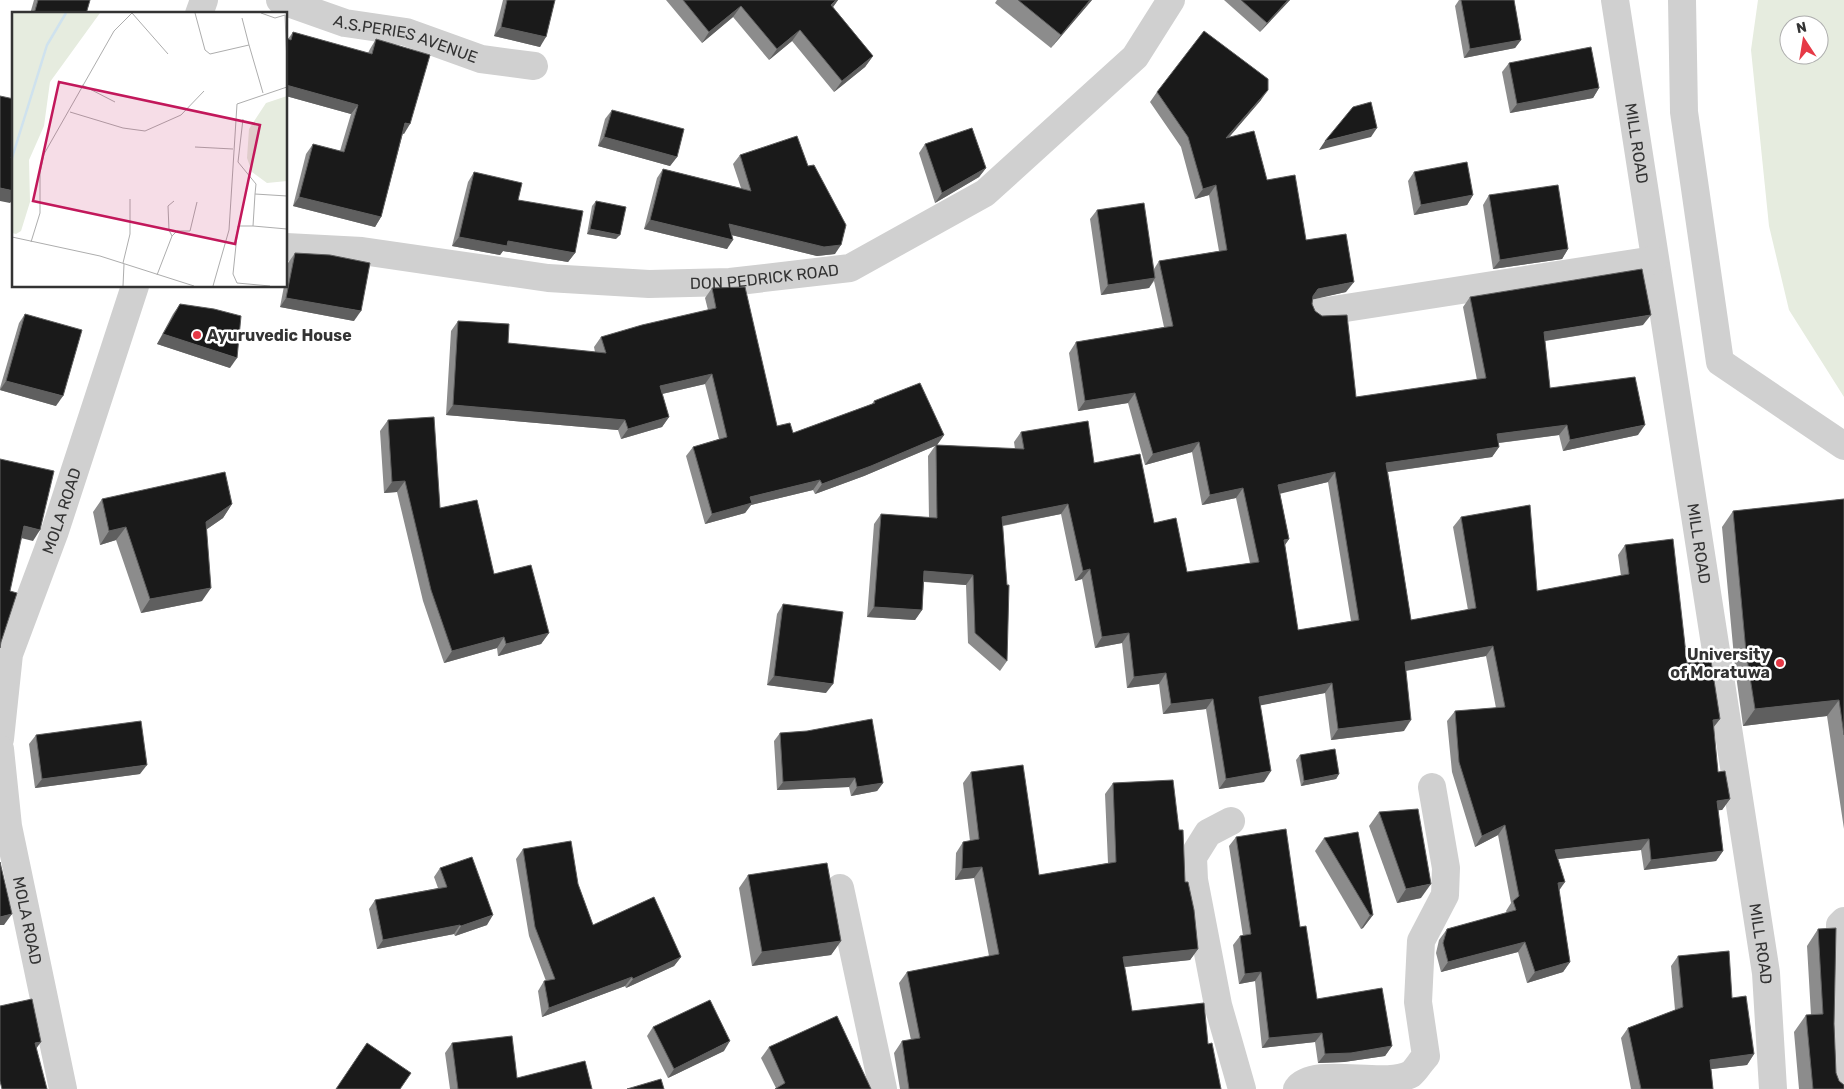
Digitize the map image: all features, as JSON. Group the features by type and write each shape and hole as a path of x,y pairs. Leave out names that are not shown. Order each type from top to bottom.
{"street":[{"path":"200,12 204,0"},
{"name":"A.S.PERIES AVENUE","path":"280,0 345,23 406,32 480,59 534,66"},
{"name":"DON PEDRICK ROAD","path":"288,247 362,251 548,278 649,284 730,282 850,268 985,193 1135,57 1171,0"},
{"name":"MILL ROAD","path":"1615,0 1654,260 1720,665 1766,973 1773,1089"},
{"path":"1682,0 1684,112 1720,362 1844,446"},
{"path":"1320,312 1654,260"},
{"name":"MOLA ROAD","path":"0,739 9,654 55,531 134,288"},
{"name":"MOLA ROAD","path":"0,749 8,826 63,1089"},
{"path":"1297,1089 1311,1079 1396,1079 1411,1074 1426,1056 1418,1002 1421,941 1445,895 1446,868 1432,787"},
{"path":"1231,821 1208,833 1193,858 1193,872 1218,1006 1242,1089"},
{"path":"840,888 883,1089"},
{"path":"1840,1089 1838,1041 1840,925 1844,921"}],"shaded area":[{"path":"1758,0 1844,0 1844,397 1789,310 1769,226 1751,50"}],"building":[{"path":"38,0 90,0 87,12 35,12"},
{"path":"507,0 555,0 546,37 501,27"},
{"path":"683,0 836,0 831,5 873,56 842,81 800,30 777,49 741,6 709,32"},
{"path":"1018,0 1090,0 1061,35"},
{"path":"1241,0 1288,0 1267,23"},
{"path":"1461,0 1514,0 1521,40 1470,49"},
{"path":"1204,31 1268,79 1268,90 1226,138 1254,131 1267,180 1295,175 1306,240 1346,234 1354,282 1318,289 1313,296 1312,304 1315,311 1322,316 1347,315 1356,397 1486,378 1470,297 1642,269 1651,315 1544,332 1550,388 1635,377 1645,425 1570,440 1567,425 1497,434 1499,447 1386,463 1411,620 1476,608 1461,517 1530,505 1537,591 1629,574 1625,545 1673,539 1687,663 1711,661 1720,719 1713,720 1718,772 1725,771 1730,799 1717,801 1723,851 1651,860 1649,839 1555,850 1565,882 1558,883 1570,962 1535,972 1525,942 1448,962 1443,943 1447,929 1516,910 1513,901 1519,896 1505,825 1482,836 1459,762 1455,711 1505,707 1493,646 1405,662 1411,720 1338,729 1332,683 1259,697 1271,771 1226,779 1213,699 1171,704 1166,673 1134,677 1129,633 1102,637 1090,569 1083,571 1068,504 1002,517 1007,585 1009,585 1007,661 975,633 973,575 924,571 922,610 874,607 881,514 937,518 936,445 1024,449 1021,432 1088,421 1094,463 1140,454 1154,523 1176,518 1187,572 1259,562 1243,488 1210,495 1199,442 1153,454 1135,393 1085,401 1076,342 1173,326 1159,261 1227,250 1216,185 1203,189 1188,137 1157,92","holes":["1335,472 1359,620 1298,630 1284,540 1289,539 1278,485"]},
{"path":"293,32 372,54 376,39 430,55 410,124 405,123 381,217 299,197 313,144 344,152 358,105 288,86 288,39 291,40"},
{"path":"1591,47 1599,88 1517,104 1509,63"},
{"path":"0,96 12,99 12,191 0,188"},
{"path":"1371,102 1377,128 1325,141 1353,107"},
{"path":"612,110 684,129 677,157 604,137"},
{"path":"972,128 986,168 942,193 925,144"},
{"path":"797,136 808,166 814,165 846,225 841,245 824,247 729,224 733,240 650,220 663,169 751,191 740,155"},
{"path":"1467,162 1473,195 1421,205 1414,172"},
{"path":"474,172 522,183 518,200 583,211 575,253 508,241 507,246 459,237"},
{"path":"1558,185 1568,249 1500,260 1489,195"},
{"path":"596,201 626,207 620,235 590,229"},
{"path":"1144,203 1155,278 1108,285 1097,210"},
{"path":"295,253 330,255 370,263 361,311 286,298"},
{"path":"745,287 777,426 790,423 793,433 875,403 874,401 920,383 944,435 871,466 822,484 820,480 750,497 752,503 712,514 693,447 727,437 712,374 660,386 669,417 628,429 625,420 453,405 458,321 509,324 508,343 606,353 601,337 642,325 716,308 712,288"},
{"name":"Ayuruvedic House","path":"180,304 214,309 241,316 237,358 163,334"},
{"path":"25,314 82,330 63,396 6,381"},
{"path":"434,417 440,508 477,500 494,574 531,565 549,633 506,644 504,637 452,651 431,590 405,481 392,482 388,420"},
{"path":"0,459 54,471 40,530 24,526 10,591 17,593 0,648"},
{"path":"225,472 232,504 206,522 211,588 150,599 126,527 109,531 102,499"},
{"path":"1844,499 1844,735 1839,700 1755,709 1746,652 1733,511"},
{"path":"783,604 843,612 833,684 774,676"},
{"path":"872,719 883,783 857,787 855,778 783,782 780,733 807,731"},
{"path":"141,721 147,765 42,779 36,735"},
{"path":"1335,749 1339,774 1304,781 1300,755"},
{"path":"1023,765 1039,875 1116,862 1113,783 1173,780 1179,830 1183,830 1185,882 1188,882 1194,910 1198,949 1123,957 1132,1011 1204,1003 1208,1044 1212,1043 1221,1089 909,1089 902,1041 920,1038 907,972 999,954 982,867 962,869 963,842 979,839 971,772"},
{"path":"1418,809 1431,884 1406,889 1379,812"},
{"path":"1286,829 1300,927 1306,926 1317,999 1382,988 1392,1046 1351,1053 1325,1054 1322,1033 1269,1038 1261,972 1245,974 1240,936 1251,934 1236,837"},
{"path":"1358,832 1373,915 1370,915 1324,838"},
{"path":"571,841 578,884 593,925 654,897 681,957 633,979 632,977 549,1008 544,981 555,979 535,927 523,849"},
{"path":"472,857 493,915 461,926 383,940 375,900 447,887 440,868"},
{"path":"0,862 12,914 0,917"},
{"path":"827,863 841,941 762,952 748,875"},
{"path":"1836,928 1834,1024 1836,1073 1839,1081 1844,1085 1844,1089 1813,1089 1806,1015 1823,1014 1818,929"},
{"path":"1729,951 1732,998 1746,996 1754,1054 1710,1060 1713,1089 1641,1089 1628,1028 1683,1007 1678,956"},
{"path":"32,999 41,1042 35,1043 47,1089 2,1089 0,1081 0,1006"},
{"path":"710,1000 730,1041 674,1069 653,1027"},
{"path":"837,1016 871,1089 775,1089 785,1083 769,1047"},
{"path":"512,1036 517,1078 585,1061 592,1089 458,1089 452,1043"},
{"path":"367,1043 411,1073 400,1089 336,1089"},
{"path":"661,1079 664,1089 627,1089"}],"place":[{"name":"Ayuruvedic House","path":"197,335"},
{"name":"University of Moratuwa","path":"1780,663"}]}
